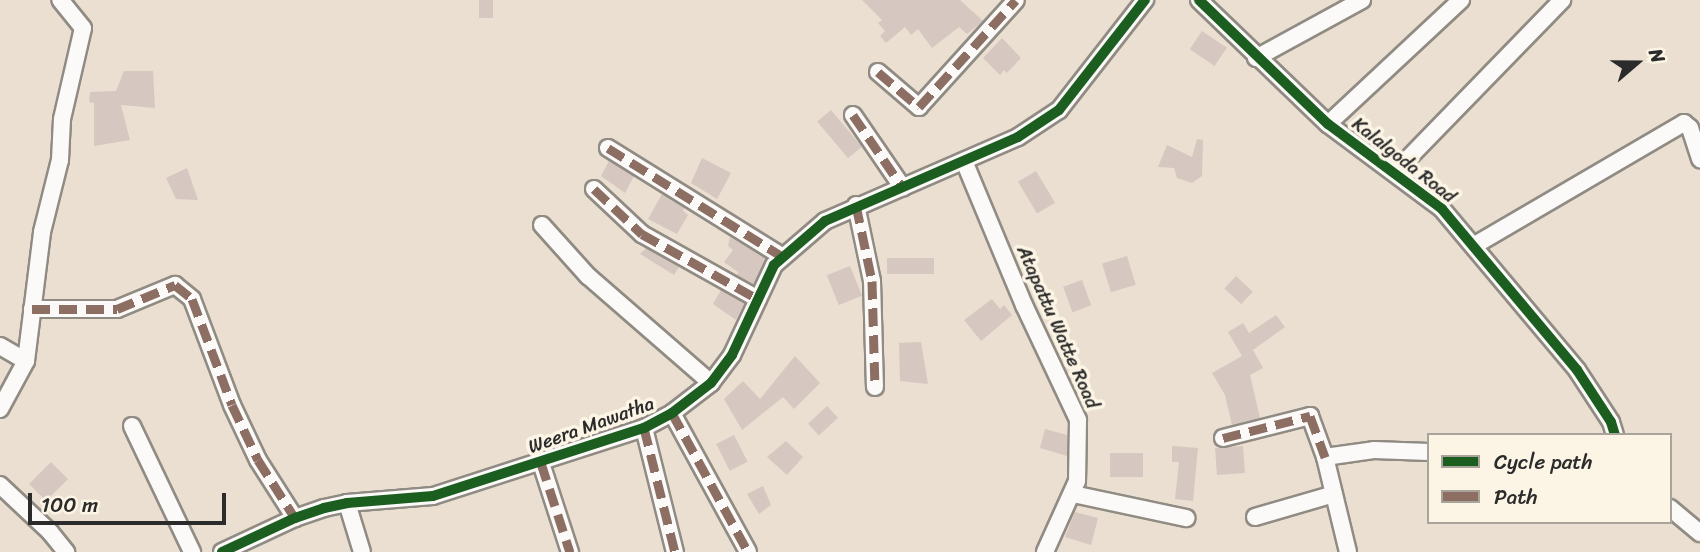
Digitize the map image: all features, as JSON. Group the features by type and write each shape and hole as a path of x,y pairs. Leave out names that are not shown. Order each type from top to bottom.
{"street":[{"path":"0,410 26,361 42,232 60,160 62,119 83,28 60,0"},
{"path":"878,72 919,107 1016,0"},
{"name":"Weera Mawatha","path":"222,552 295,518 347,503 433,496 644,428 672,413 711,383 732,355 774,265 783,257 825,221 856,205 904,188 1018,136 1059,110 1145,0"},
{"name":"Kalalgoda Road","path":"1199,0 1256,58 1328,124 1442,208 1577,370 1611,422 1614,433"},
{"path":"1256,58 1362,0"},
{"path":"1328,124 1461,0"},
{"path":"1395,172 1562,0"},
{"path":"853,115 904,188"},
{"path":"1475,245 1684,123 1690,128 1700,159"},
{"path":"608,148 783,257"},
{"name":"Atapattu Watte Road","path":"964,161 1024,305 1077,420 1077,481 1045,552"},
{"path":"594,189 642,234 758,299"},
{"path":"856,205 872,281 875,387"},
{"path":"542,225 588,276 711,383"},
{"path":"32,309 117,309 175,285 192,299 232,405 258,460 295,518"},
{"path":"0,346 26,361"},
{"path":"672,413 748,552"},
{"path":"1223,438 1310,416 1325,457 1349,552"},
{"path":"132,426 192,552"},
{"path":"644,428 675,552"},
{"path":"1325,457 1374,450 1427,452"},
{"path":"541,463 570,552"},
{"path":"0,485 50,531 66,552"},
{"path":"1073,494 1186,518"},
{"path":"1255,517 1334,494"},
{"path":"347,503 362,552"},
{"path":"1672,509 1697,528"}],"building":[{"path":"479,0 493,0 493,18 479,18"},
{"path":"862,0 960,0 983,21 967,34 959,27 932,48 918,29 911,35 905,27 886,43 880,36 885,31 878,23 882,20"},
{"path":"1202,31 1227,48 1215,66 1190,49"},
{"path":"1002,38 1021,58 1007,73 1004,70 1000,75 983,58"},
{"path":"124,71 153,71 155,108 121,105 130,140 94,146 94,103 89,102 90,92 116,91"},
{"path":"831,110 862,147 848,158 817,122"},
{"path":"1197,139 1203,140 1202,176 1192,183 1177,178 1174,168 1158,167 1167,145 1192,157"},
{"path":"702,158 731,173 717,199 691,183"},
{"path":"609,161 634,176 625,193 601,176"},
{"path":"187,168 198,200 176,199 166,178"},
{"path":"1036,171 1055,203 1037,214 1018,182"},
{"path":"662,194 684,208 683,211 688,215 677,234 648,219"},
{"path":"730,237 766,259 753,284 737,275 738,272 724,262 733,250 728,246"},
{"path":"646,248 679,267 674,275 640,254"},
{"path":"1127,256 1136,285 1111,292 1102,264"},
{"path":"887,258 934,258 934,274 887,274"},
{"path":"850,266 862,296 839,305 827,275"},
{"path":"1236,276 1253,292 1241,304 1224,288"},
{"path":"1082,280 1091,305 1072,312 1063,287"},
{"path":"721,290 744,303 736,320 713,304"},
{"path":"992,299 1000,309 1004,305 1012,315 981,341 964,320"},
{"path":"1276,315 1285,327 1253,350 1263,368 1250,375 1260,418 1232,425 1225,395 1212,373 1242,356 1228,332 1243,323 1249,333"},
{"path":"921,342 928,384 900,381 899,343"},
{"path":"795,356 820,383 794,409 783,397 742,430 724,399 743,381 760,399"},
{"path":"827,406 838,418 819,435 808,424"},
{"path":"1045,429 1067,435 1067,456 1040,448"},
{"path":"734,435 748,462 730,471 716,444"},
{"path":"786,441 803,457 787,475 767,457"},
{"path":"1172,446 1198,448 1193,501 1175,499 1179,462 1172,462"},
{"path":"1243,446 1245,473 1217,475 1215,448"},
{"path":"1110,453 1143,453 1143,477 1110,477"},
{"path":"51,462 68,479 46,501 29,484"},
{"path":"763,486 771,505 759,514 747,494"},
{"path":"1075,512 1098,518 1091,545 1065,537"}],"marked path":[{"path":"878,72 919,107 1016,0"},
{"path":"853,115 903,188"},
{"path":"608,148 783,257"},
{"path":"594,189 642,234 758,299"},
{"path":"856,205 872,281 875,387"},
{"path":"32,309 117,309 175,285 192,299 232,405 258,460 295,518"},
{"path":"672,413 748,552"},
{"path":"1223,438 1310,416 1325,457"},
{"path":"644,428 675,552"},
{"path":"541,463 570,552"}],"cycle path":[{"path":"222,552 295,518 324,508 347,503 433,496 644,428 672,413 711,383 732,355 774,265 825,221 1018,137 1059,110 1145,0"},
{"path":"1199,0 1328,124 1442,209 1577,370 1611,422 1614,433"}]}
